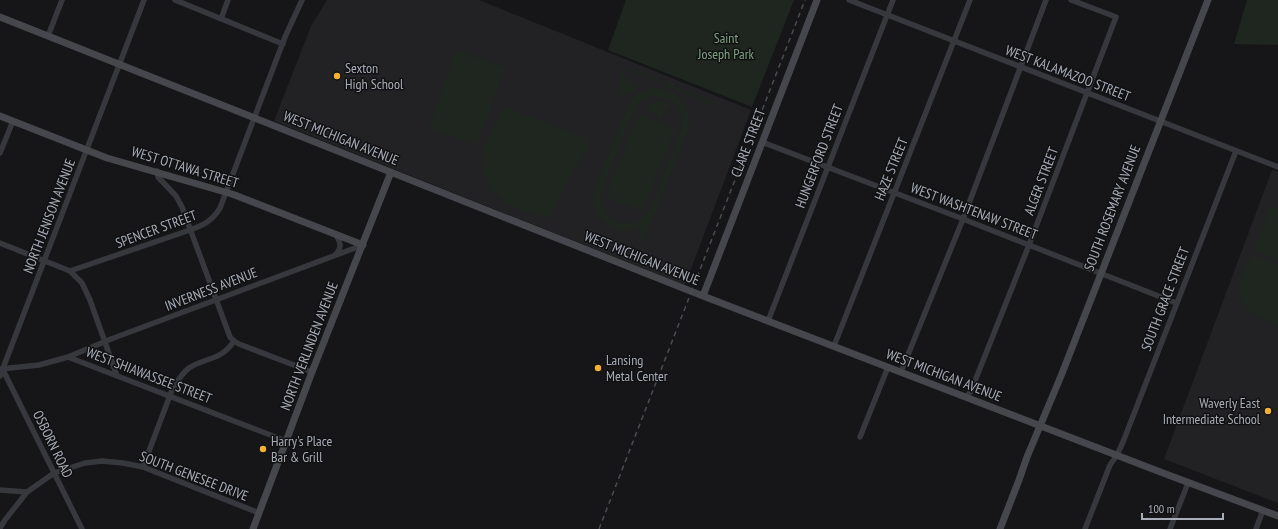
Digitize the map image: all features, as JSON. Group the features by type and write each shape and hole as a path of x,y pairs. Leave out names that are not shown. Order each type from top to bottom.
{"street":[{"path":"48,36 62,0"},
{"name":"NORTH JENISON AVENUE","path":"0,376 144,0"},
{"path":"176,0 283,44"},
{"path":"221,19 228,0"},
{"name":"SPENCER STREET","path":"70,271 190,230 208,223 215,216 226,192 283,44 302,0"},
{"name":"CLARE STREET","path":"703,296 788,71 817,0"},
{"name":"WEST KALAMAZOO STREET","path":"849,0 1278,168"},
{"name":"HUNGERFORD STREET","path":"768,321 893,0"},
{"name":"HAZE STREET","path":"834,346 970,0"},
{"path":"901,372 963,219 1046,0"},
{"name":"ALGER STREET","path":"966,397 971,391 1029,245 1116,17 1071,0"},
{"name":"SOUTH ROSEMARY AVENUE","path":"1000,529 1027,457 1208,0"},
{"name":"WEST MICHIGAN AVENUE","path":"0,17 703,296 1188,483 1278,516"},
{"name":"WEST OTTAWA STREET","path":"0,116 107,158 157,171 226,192 362,245"},
{"path":"0,153 13,121"},
{"name":"WEST WASHTENAW STREET","path":"762,142 1176,303"},
{"name":"SOUTH GRACE STREET","path":"1085,529 1110,465 1117,455 1236,151"},
{"path":"157,171 158,177 176,196 182,207 230,336 234,341 312,372"},
{"name":"NORTH VERLINDEN AVENUE","path":"253,529 312,372 391,172"},
{"path":"335,255 339,251 340,246 336,235"},
{"path":"0,243 70,271 82,283 86,290 116,376"},
{"name":"INVERNESS AVENUE","path":"68,357 362,245"},
{"path":"143,467 178,379 190,368 220,356 227,351 234,341"},
{"name":"WEST SHIAWASSEE STREET","path":"2,370 39,365 68,357 286,441"},
{"path":"860,437 888,367"},
{"name":"OSBORN ROAD","path":"2,370 82,529"},
{"name":"SOUTH GENESEE DRIVE","path":"0,526 27,492 54,473 85,463 102,461 143,467 259,513"},
{"path":"1170,529 1188,483"},
{"path":"0,490 27,492"},
{"path":"1256,529 1262,510"}],"shaded area":[{"path":"327,0 479,0 751,110 685,285 274,121 311,26"},
{"path":"1272,170 1278,172 1278,503 1164,459"}],"green space":[{"name":"Saint Joseph Park","path":"626,0 794,0 752,107 608,50"},
{"path":"1247,0 1278,0 1278,45 1234,44"},
{"path":"456,50 505,67 478,145 429,128"},
{"path":"627,67 668,84 669,82 674,83 674,86 716,102 715,105 667,87 667,85 626,69"},
{"path":"623,72 624,75 637,88 633,92 623,95 617,94 621,76 620,73"},
{"path":"650,88 674,93 687,108 690,125 644,241 638,239 642,227 629,231 619,230 609,226 601,218 593,203 595,188 629,103 636,95","holes":["651,97 666,98 676,104 681,115 681,130 650,210 638,221 633,223 618,222 613,220 605,213 602,202 602,190 634,109 641,101"]},
{"path":"658,101 667,102 671,108 662,113 662,117 658,118 657,113 646,112 651,104"},
{"path":"504,107 587,138 590,146 573,171 548,219 514,207 495,194 488,185 484,174 482,161 484,148"},
{"path":"639,114 676,129 642,212 606,197"},
{"path":"1272,206 1278,208 1278,260 1254,249"},
{"path":"1252,254 1278,265 1277,326 1263,320 1249,310 1240,298 1238,291 1239,283"}],"railway":[{"path":"599,529 805,0"}],"place":[{"name":"Sexton High School","path":"337,76"},
{"name":"Lansing Metal Center","path":"598,368"},
{"name":"Waverly East Intermediate School","path":"1268,411"},
{"name":"Harry's Place Bar & Grill","path":"263,449"}]}
